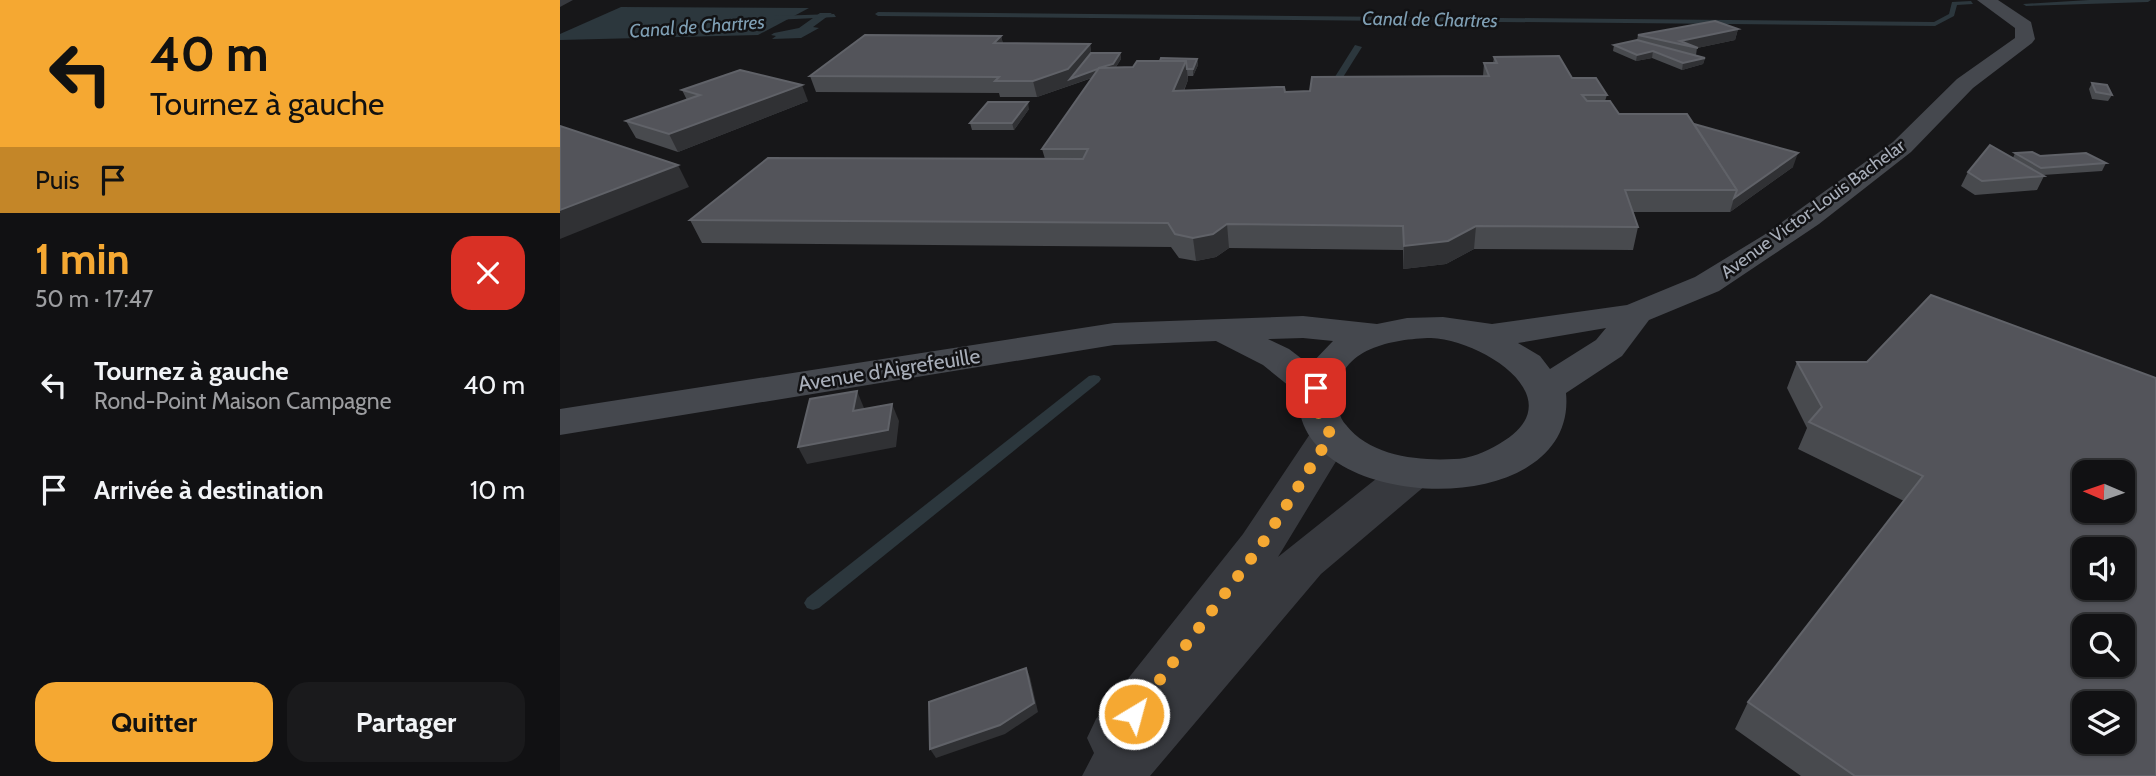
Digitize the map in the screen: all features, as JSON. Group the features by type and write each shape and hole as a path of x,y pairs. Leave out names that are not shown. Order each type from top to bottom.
{"main road":[{"name":"Avenue Victor-Louis Bachelar","path":"1480,335 1636,314 1721,278 1902,147 1917,129 1970,80 2010,54 2025,39 2024,26 1997,6"},
{"name":"Avenue Victor-Louis Bachelar","path":"1546,389 1609,348 1636,314"},
{"name":"Avenue d'Aigrefeuille","path":"560,422 1114,334 1303,327 1376,334"},
{"path":"1410,327 1446,328 1480,335 1509,348 1532,366 1546,389 1549,409 1544,429 1530,447 1508,462 1479,472 1445,477 1411,474 1379,466 1351,452 1331,435 1318,412 1316,388 1327,366 1348,347 1376,334 1410,327"},
{"name":"Avenue d'Aigrefeuille","path":"1219,329 1276,357 1316,388"}],"street":[{"path":"1087,776 1260,547 1331,435"},
{"path":"1112,776 1304,561 1411,474"}],"water":[{"path":"621,7 809,8 758,35 560,40 560,34"},
{"path":"820,13 832,13 813,27 819,28 801,38 772,39 776,36 771,35 774,33 799,28"}],"building":[{"path":"1715,21 1738,29 1680,41 1698,48 1638,35"},
{"path":"865,35 1001,36 994,43 1090,44 1068,69 1033,81 995,81 999,77 810,76"},
{"path":"1637,40 1705,58 1683,63 1653,51 1637,55 1614,45"},
{"path":"1091,53 1120,53 1113,64 1070,79"},
{"path":"1559,56 1572,78 1596,78 1607,95 1582,95 1587,101 1610,101 1619,114 1687,114 1737,190 1625,190 1638,227 1476,226 1448,241 1404,246 1403,226 1227,224 1213,234 1193,238 1175,234 1168,223 690,220 768,158 1083,159 1088,149 1042,149 1099,68 1133,67 1137,61 1186,61 1173,91 1284,87 1285,92 1310,91 1312,77 1489,76 1484,63 1497,63 1494,57"},
{"path":"1161,58 1197,59 1193,69 1187,69 1186,61 1160,61"},
{"path":"740,70 802,85 669,134 626,121 700,95 682,90"},
{"path":"2092,83 2107,85 2112,95 2096,92"},
{"path":"988,102 1028,102 1012,123 970,123"},
{"path":"1694,124 1798,153 1734,198 1737,190"},
{"path":"560,126 678,165 560,210"},
{"path":"1990,145 2044,176 1982,181 1968,172"},
{"path":"2032,152 2040,156 2086,153 2106,163 2041,168 2015,153"},
{"path":"1931,295 2156,378 2156,776 1855,776 1748,702 1923,476 1809,422 1822,407 1797,362 1867,362"},
{"path":"857,391 853,411 892,404 888,430 798,447 810,399"},
{"path":"1026,668 1034,703 1000,725 930,749 929,702"}],"waterway":[{"name":"Canal de Chartres","path":"2026,4 2148,0"},
{"name":"Canal de Chartres","path":"878,14 1935,24 1952,15 1954,3 1971,3"},
{"name":"Canal de Chartres","path":"774,18 834,16"},
{"path":"1337,80 1358,47"},
{"path":"813,603 1094,379"}],"route":[{"path":"1134,714 1260,547 1331,435 1318,412 1316,388"}]}
